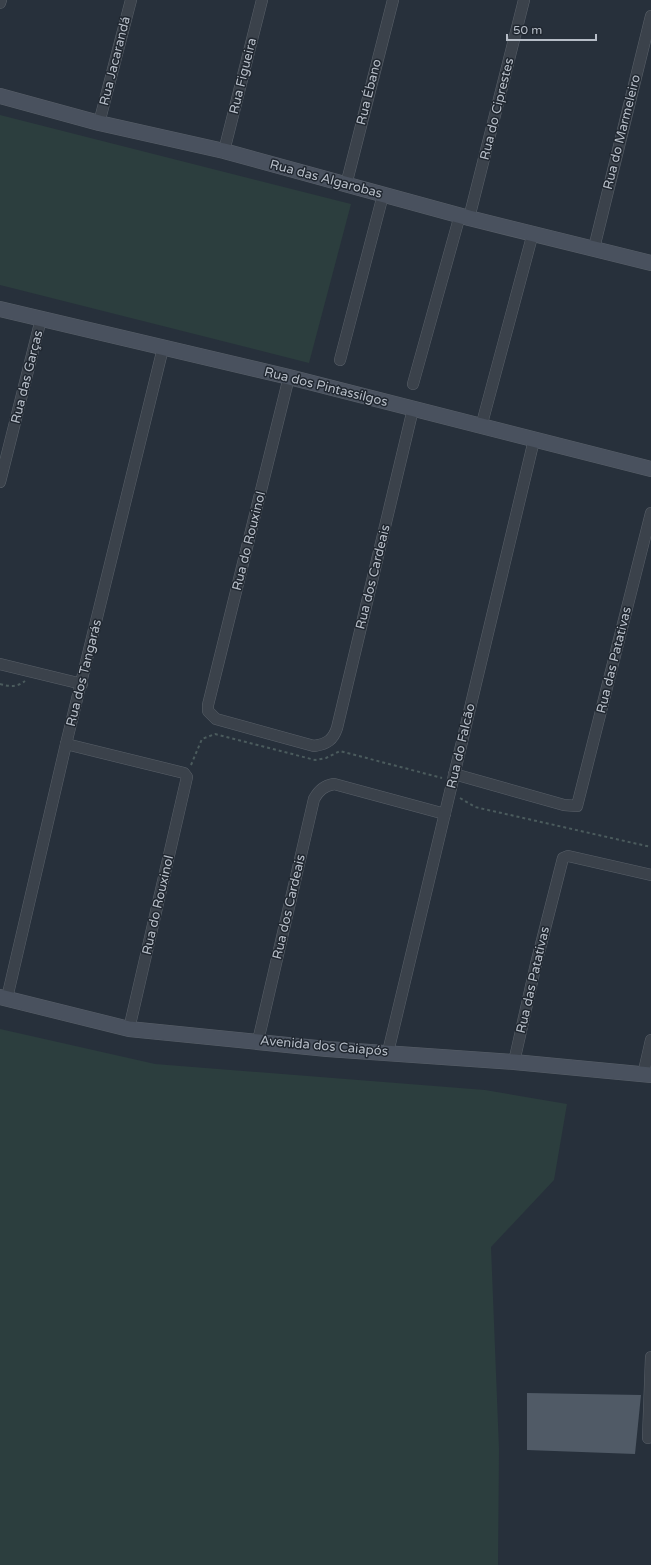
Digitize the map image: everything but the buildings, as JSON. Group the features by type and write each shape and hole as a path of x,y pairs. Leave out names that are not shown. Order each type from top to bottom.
{"street":[{"name":"Rua Jacarandá","path":"99,123 131,0"},
{"name":"Rua Figueira","path":"224,151 262,0"},
{"name":"Rua Ébano","path":"346,185 393,0"},
{"name":"Rua do Ciprestes","path":"412,384 465,216 524,0"},
{"name":"Rua do Marmeleiro","path":"594,248 651,16"},
{"name":"Rua das Algarobas","path":"0,96 99,123 224,151 384,195 651,263"},
{"path":"340,360 384,195"},
{"path":"481,427 533,233"},
{"name":"Rua dos Pintassilgos","path":"0,309 289,377 651,470"},
{"name":"Rua das Garças","path":"0,482 41,319"},
{"name":"Rua dos Tangarás","path":"3,998 82,684 163,348"},
{"name":"Rua do Rouxinol","path":"289,377 208,705 208,712 216,719 314,746 328,742"},
{"name":"Rua dos Cardeais","path":"328,742 334,736 337,728 413,409"},
{"name":"Rua do Falcão","path":"388,1052 444,814 446,785 454,774 534,440"},
{"name":"Rua das Patativas","path":"454,774 564,805 577,806 651,513"},
{"path":"0,664 82,684"},
{"name":"Rua do Rouxinol","path":"66,744 184,773 186,781 129,1029"},
{"name":"Rua dos Cardeais","path":"258,1041 314,799 319,790 334,784 444,814"},
{"name":"Rua das Patativas","path":"514,1062 561,862 564,857 568,856 651,875"},
{"name":"Avenida dos Caiapós","path":"3,998 129,1029 327,1049 388,1052 514,1062 647,1075"},
{"path":"647,1075 651,1040"},
{"path":"648,1438 651,1357"}],"path":[{"path":"0,684 10,687 18,685 24,682 32,672"},
{"path":"187,766 190,766 193,762 202,739 215,734 315,760 326,758 340,751 348,752 442,777 446,785 463,800 475,807 651,847"}],"shaded area":[{"path":"0,115 351,204 309,363 0,285"},
{"path":"0,1029 155,1064 485,1090 567,1104 554,1180 491,1247 499,1449 498,1565 0,1565"}]}
